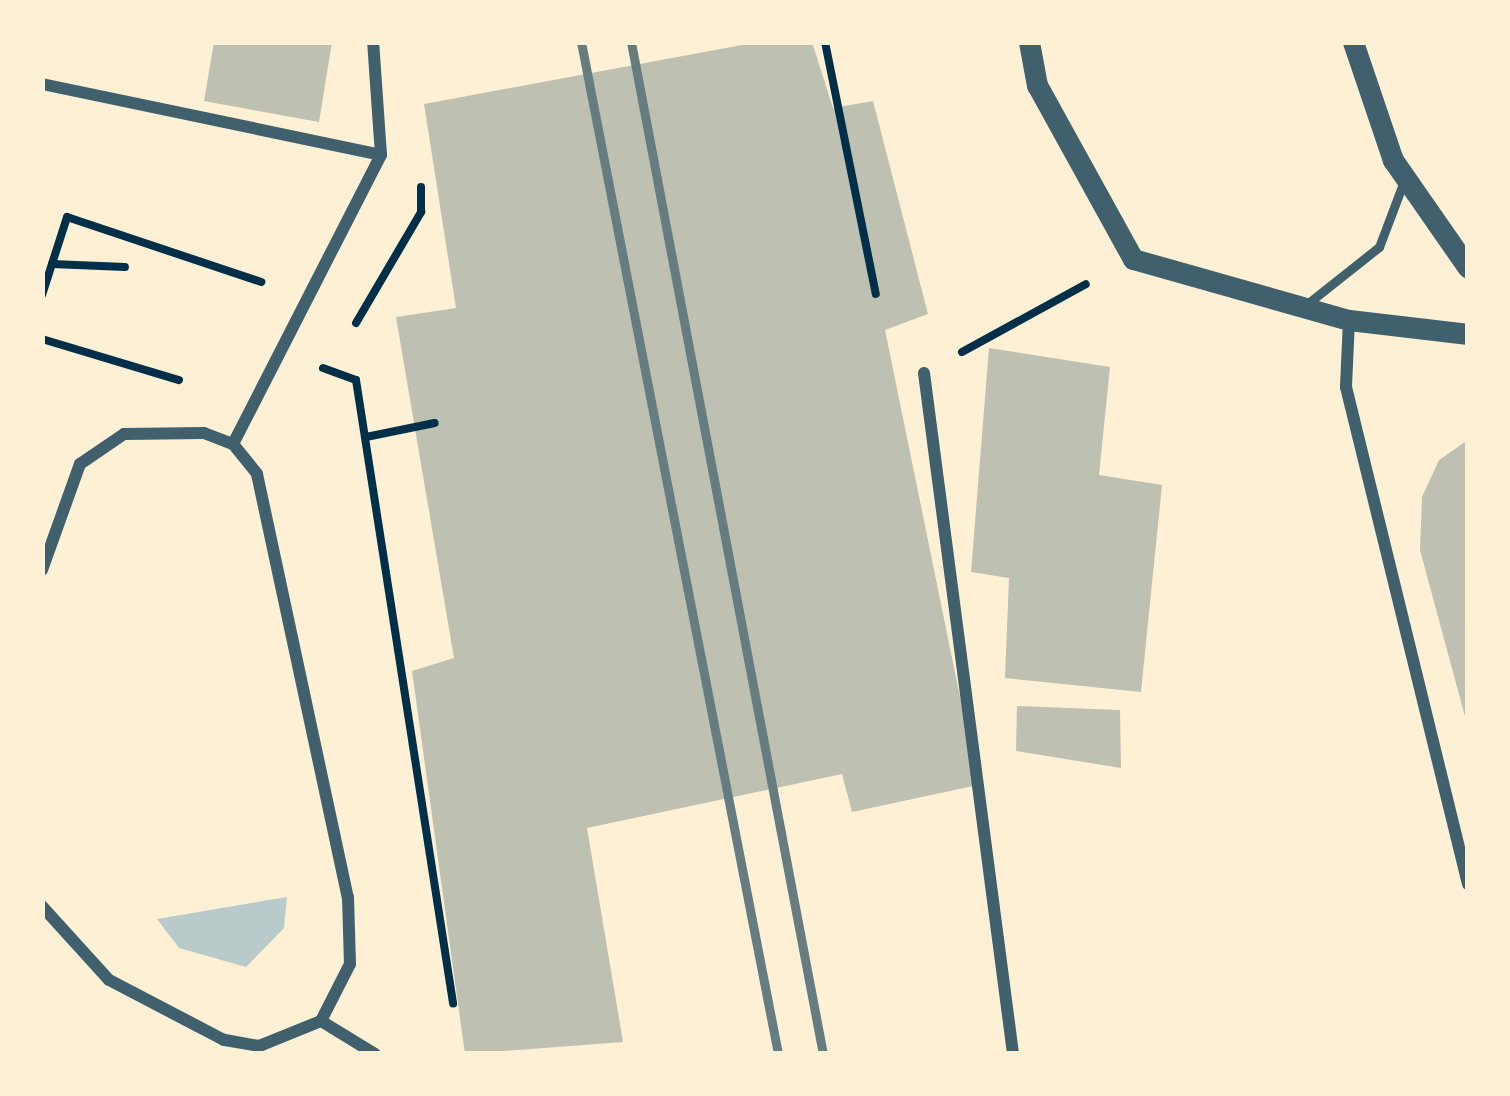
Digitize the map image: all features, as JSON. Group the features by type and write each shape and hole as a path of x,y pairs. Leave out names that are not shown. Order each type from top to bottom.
{"street":[{"path":"233,444 340,245 381,155 373,42"},
{"path":"1029,42 1037,86 1133,259 1349,320 1468,334"},
{"path":"1353,42 1404,181 1468,268"},
{"path":"42,84 381,155"},
{"path":"1349,320 1346,387 1468,884"},
{"path":"924,373 1013,1054"},
{"path":"42,570 80,464 124,434 203,433 233,444 272,514 348,897 350,964 321,1021 260,1046 224,1040 109,980 42,906"},
{"path":"321,1021 375,1054"}],"lane":[{"path":"1298,308 1378,247 1404,181"}],"path":[{"path":"825,42 876,294"},
{"path":"42,295 68,217 270,285"},
{"path":"263,303 289,243 340,245"},
{"path":"924,373 1133,259"},
{"path":"52,264 125,267"},
{"path":"42,339 187,382"},
{"path":"356,380 453,1003"},
{"path":"365,437 435,423"}],"shaded area":[{"path":"287,897 284,928 246,967 179,948 157,919"}],"building":[{"path":"214,42 332,42 319,122 204,101"},
{"path":"758,42 812,42 833,108 873,101 928,314 885,330 978,785 852,812 842,774 587,828 623,1042 465,1054 412,671 454,658 396,317 456,308 424,104"},
{"path":"989,348 1110,367 1099,475 1162,485 1141,692 1005,678 1009,578 971,572"},
{"path":"1468,440 1467,724 1420,550 1422,497 1439,460"},
{"path":"1017,706 1120,710 1121,768 1016,751"}],"railway":[{"path":"581,42 778,1054"},
{"path":"631,42 823,1054"}]}
